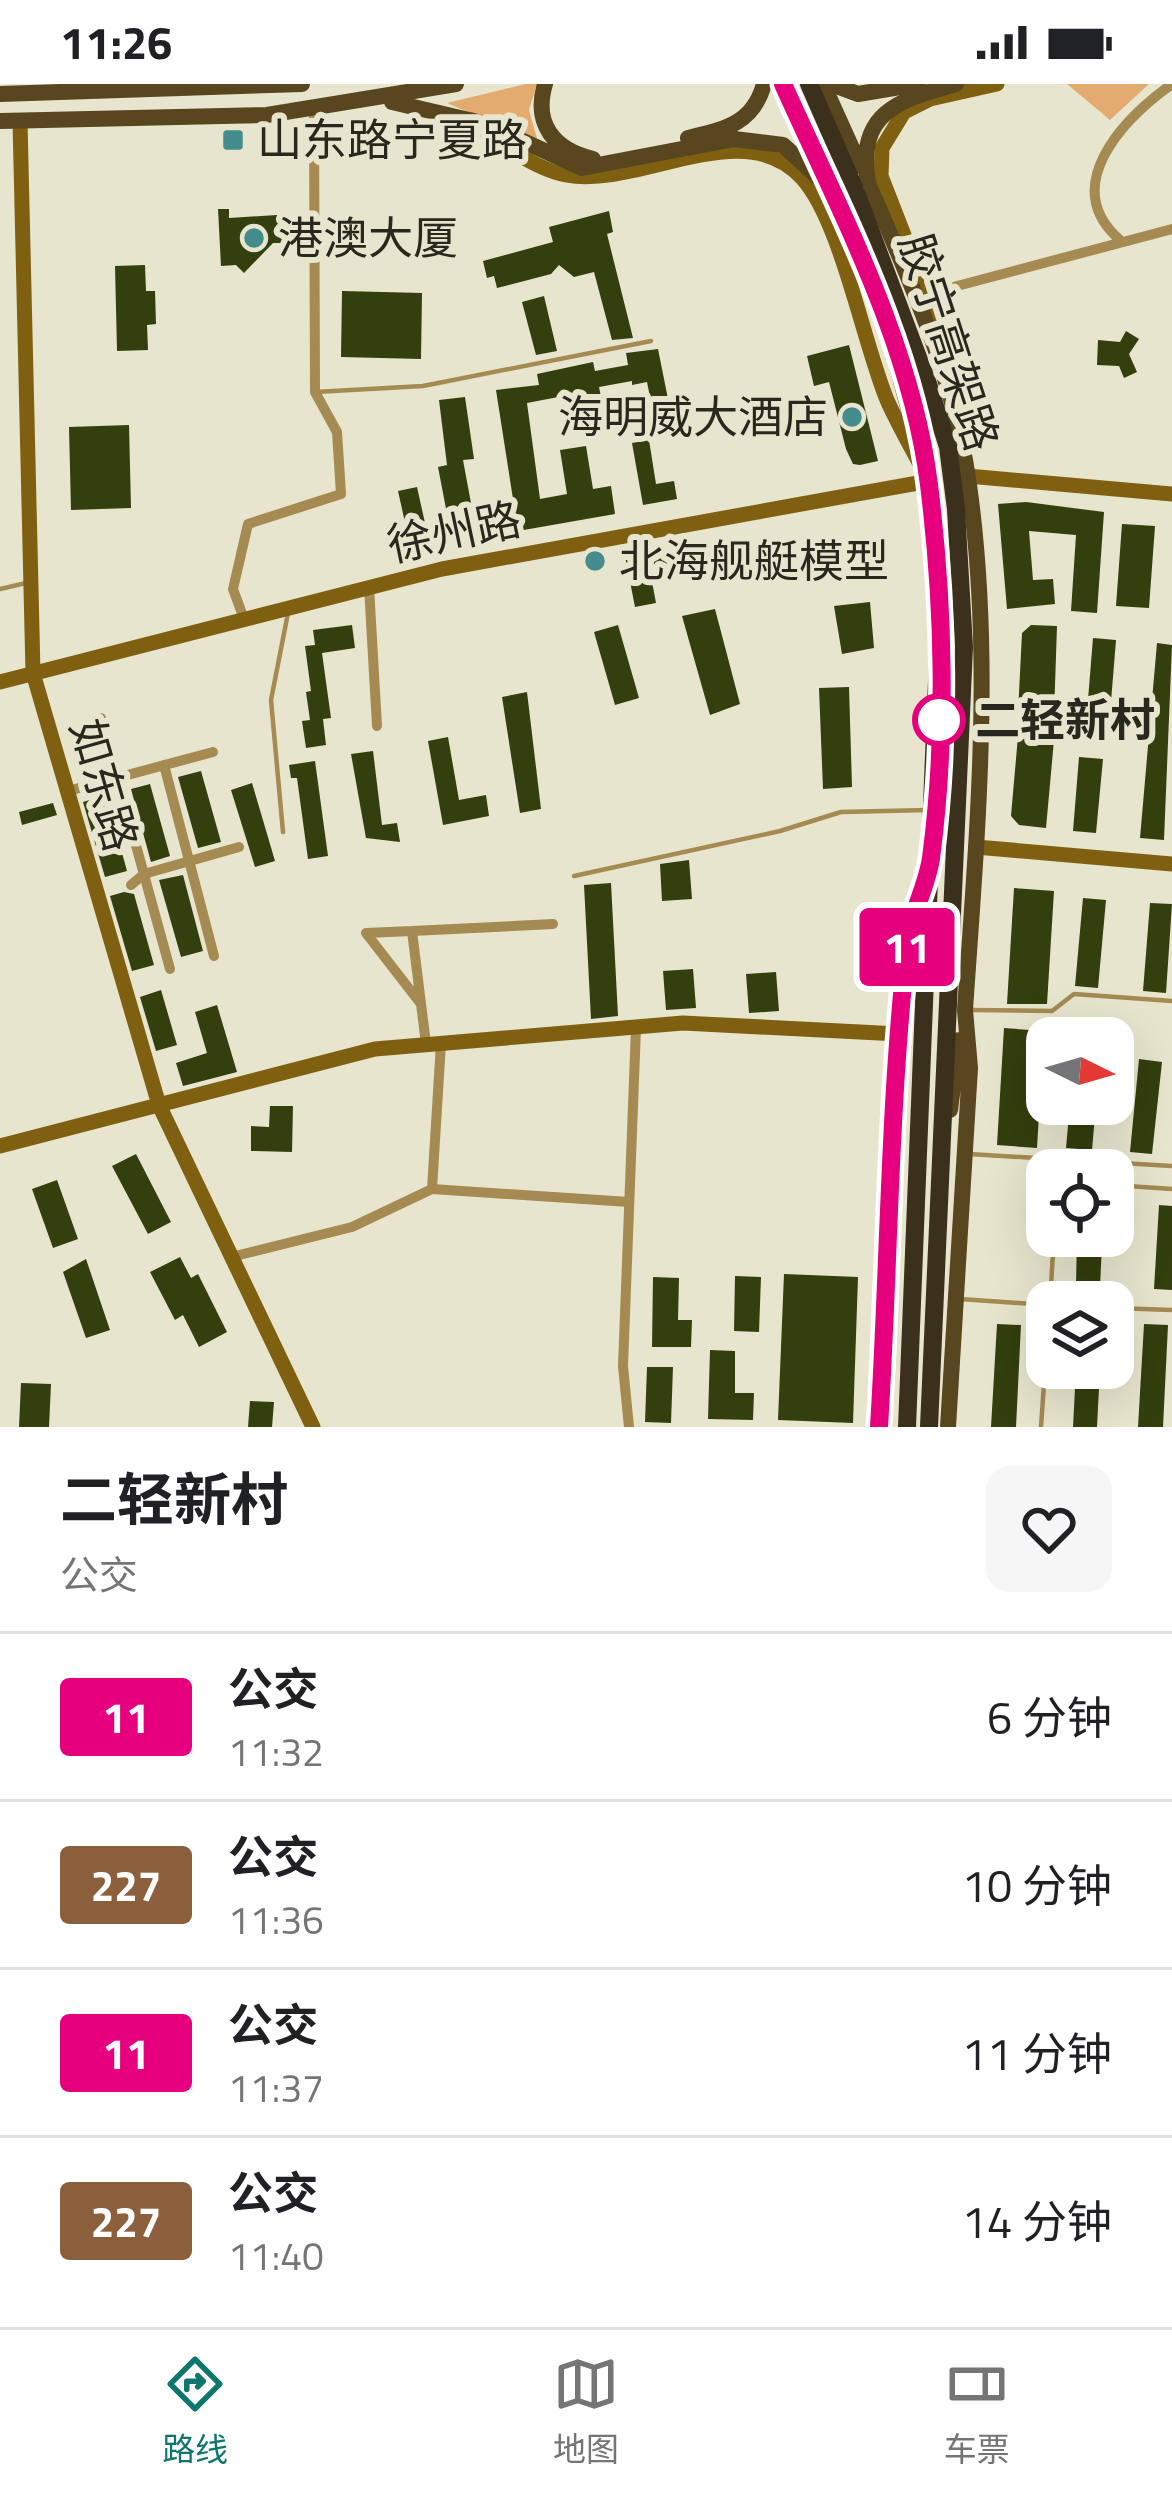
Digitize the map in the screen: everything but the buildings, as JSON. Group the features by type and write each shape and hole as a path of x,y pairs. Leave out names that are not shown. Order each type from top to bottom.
{"highway":[{"name":"胶宁高架路","path":"783,84 900,366 929,481 939,631 908,1425"},
{"name":"胶宁高架路","path":"808,84 861,185 947,447 956,509 964,647 928,1427"},
{"path":"937,1233 948,1127"}],"main road":[{"path":"0,94 302,84"},
{"path":"0,121 234,117 314,110 456,84"},
{"path":"545,84 542,118 555,141 576,155 607,157 733,134 783,145 800,155 832,194"},
{"path":"379,100 470,118 582,168 733,134 753,110 764,84"},
{"path":"827,84 861,185 912,287 968,476 983,641 965,1010 948,1127"},
{"path":"827,84 859,94 918,84"},
{"path":"861,185 864,149 877,123 904,99 956,84"},
{"path":"880,1427 899,1034 908,938 931,861"},
{"path":"948,1427 970,1068 965,1010"}],"street":[{"path":"957,430 947,353 880,176 880,163 886,134 904,112 930,99 997,84"},
{"path":"1120,240 1102,224 1096,204 1099,161 1114,136 1172,84"},
{"path":"244,619 233,590 248,524 340,494 337,432 315,392 314,110"},
{"path":"470,118 490,136 561,174 607,177 739,151 768,154 806,182 818,200 887,400 929,481"},
{"name":"如东路","path":"20,121 34,673 159,1105 313,1427"},
{"path":"806,182 835,159 860,155 880,163"},
{"path":"928,294 1172,230"},
{"path":"968,476 1172,494"},
{"name":"徐州路","path":"0,682 442,569 929,481"},
{"path":"368,587 377,726"},
{"path":"100,718 170,969"},
{"path":"68,791 213,752"},
{"path":"164,765 214,956"},
{"path":"131,885 144,874 239,847"},
{"path":"976,847 1172,864"},
{"path":"421,1004 366,933 553,924"},
{"path":"412,931 421,1004 434,1044 432,1189"},
{"path":"0,1147 339,1057 434,1044 683,1023 899,1034"},
{"path":"628,1427 623,1366 636,1028"},
{"path":"231,1257 352,1227 432,1189 629,1202"}],"lane":[{"path":"315,392 423,386 652,341"},
{"path":"0,589 31,582"},
{"path":"284,832 271,700 290,608"},
{"path":"574,876 780,831 841,812 934,810"},
{"path":"965,1010 1052,1011 1074,994 1172,1000"},
{"path":"963,1153 1172,1166"},
{"path":"1134,1187 1172,1189"},
{"path":"954,1298 1026,1303"},
{"path":"1134,1309 1172,1310"},
{"path":"1041,1427 1044,1389"}],"shaded area":[{"path":"537,84 529,110 538,142 447,103"},
{"path":"1067,84 1149,84 1110,120"}],"bus line":[{"name":"11","path":"783,84 868,275 900,366 929,481 932,518 939,631 934,810 931,861 908,938 899,1034 879,1427"}],"place":[{"name":"山东路宁夏路","path":"233,140"},
{"name":"港澳大厦","path":"254,238"},
{"name":"海明威大酒店","path":"852,417"},
{"name":"北海舰艇模型","path":"595,561"},
{"name":"二轻新村","path":"939,720"}]}
